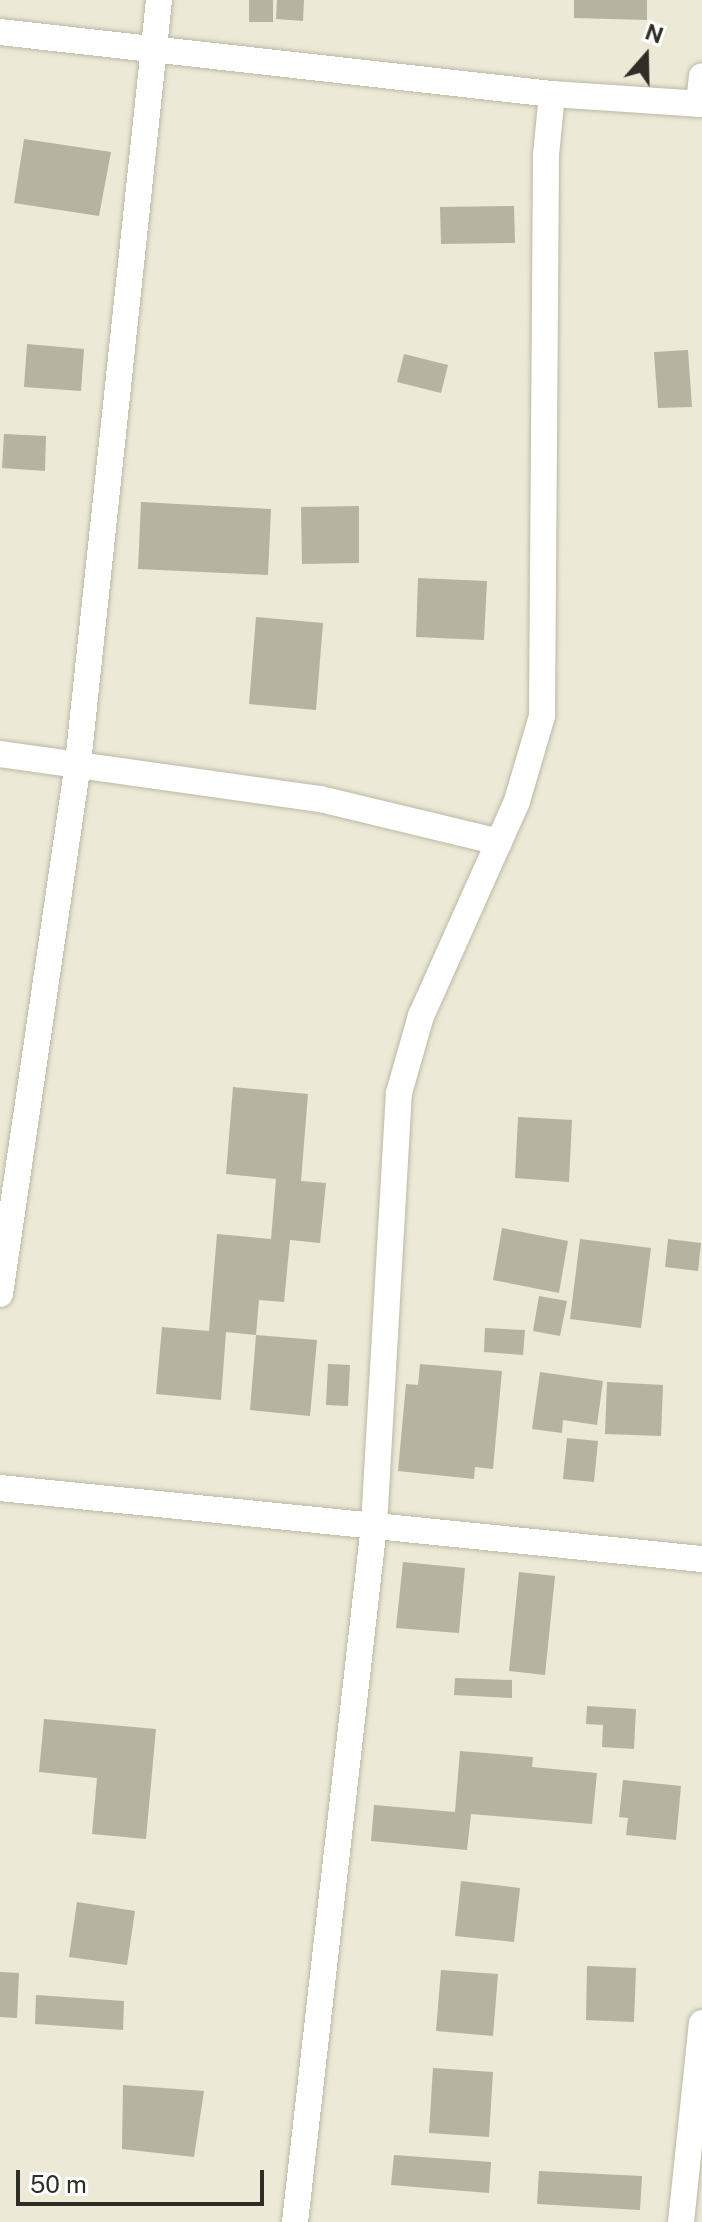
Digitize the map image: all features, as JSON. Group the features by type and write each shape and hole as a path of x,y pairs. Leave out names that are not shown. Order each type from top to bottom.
{"street":[{"path":"0,1294 78,763 157,50 159,0"},
{"path":"0,32 552,94 700,104 702,76"},
{"path":"295,2222 374,1525 399,1093 421,1016 517,801 542,716 546,155 552,94"},
{"path":"0,754 320,799 499,842"},
{"path":"0,1488 702,1559"},
{"path":"681,2222 702,2023"}],"building":[{"path":"249,0 273,0 273,22 249,22"},
{"path":"277,0 304,0 303,21 276,19"},
{"path":"574,0 647,0 647,20 574,18"},
{"path":"24,139 111,152 99,216 14,203"},
{"path":"514,206 515,243 441,244 440,207"},
{"path":"27,344 84,349 81,391 24,387"},
{"path":"688,350 692,407 658,408 654,352"},
{"path":"404,354 448,365 441,393 397,382"},
{"path":"4,434 46,436 45,471 2,468"},
{"path":"141,502 271,509 268,575 138,569"},
{"path":"359,506 359,563 302,564 301,507"},
{"path":"418,578 487,581 484,640 416,637"},
{"path":"256,617 323,623 316,710 249,704"},
{"path":"233,1087 308,1094 301,1181 326,1183 320,1243 290,1240 284,1302 259,1300 256,1335 226,1332 221,1400 156,1394 162,1327 209,1331 217,1234 271,1239 276,1179 226,1174"},
{"path":"518,1117 572,1120 569,1182 515,1178"},
{"path":"502,1228 568,1241 559,1293 493,1280"},
{"path":"580,1239 651,1248 641,1328 570,1319"},
{"path":"668,1239 701,1243 698,1271 665,1267"},
{"path":"539,1296 567,1301 560,1336 533,1331"},
{"path":"485,1328 525,1330 523,1355 484,1352"},
{"path":"256,1335 317,1340 310,1416 250,1410"},
{"path":"328,1364 350,1365 348,1406 326,1405"},
{"path":"420,1364 502,1371 493,1469 475,1467 474,1479 398,1471 406,1384 418,1385"},
{"path":"540,1372 603,1381 597,1425 563,1420 562,1433 532,1429"},
{"path":"607,1382 663,1385 661,1436 605,1434"},
{"path":"567,1438 598,1441 594,1482 563,1479"},
{"path":"403,1562 465,1568 459,1633 396,1628"},
{"path":"519,1572 555,1576 545,1675 509,1671"},
{"path":"455,1678 512,1680 512,1698 454,1695"},
{"path":"587,1706 636,1709 634,1749 602,1747 603,1725 586,1724"},
{"path":"44,1719 156,1729 146,1839 92,1834 97,1778 39,1772"},
{"path":"460,1751 533,1757 532,1767 597,1773 592,1824 471,1814 467,1850 371,1841 374,1805 455,1812"},
{"path":"623,1780 681,1786 676,1840 626,1835 628,1818 619,1817"},
{"path":"461,1881 520,1888 514,1942 455,1936"},
{"path":"77,1902 135,1911 127,1965 69,1957"},
{"path":"587,1966 636,1968 634,2022 586,2020"},
{"path":"441,1970 498,1974 493,2036 436,2031"},
{"path":"0,1972 19,1973 17,2018 0,2017"},
{"path":"36,1995 124,2001 123,2030 35,2024"},
{"path":"433,2068 493,2072 489,2137 429,2133"},
{"path":"123,2085 204,2091 194,2157 122,2149"},
{"path":"394,2155 491,2162 489,2193 391,2185"},
{"path":"539,2171 642,2176 640,2210 537,2204"}]}
